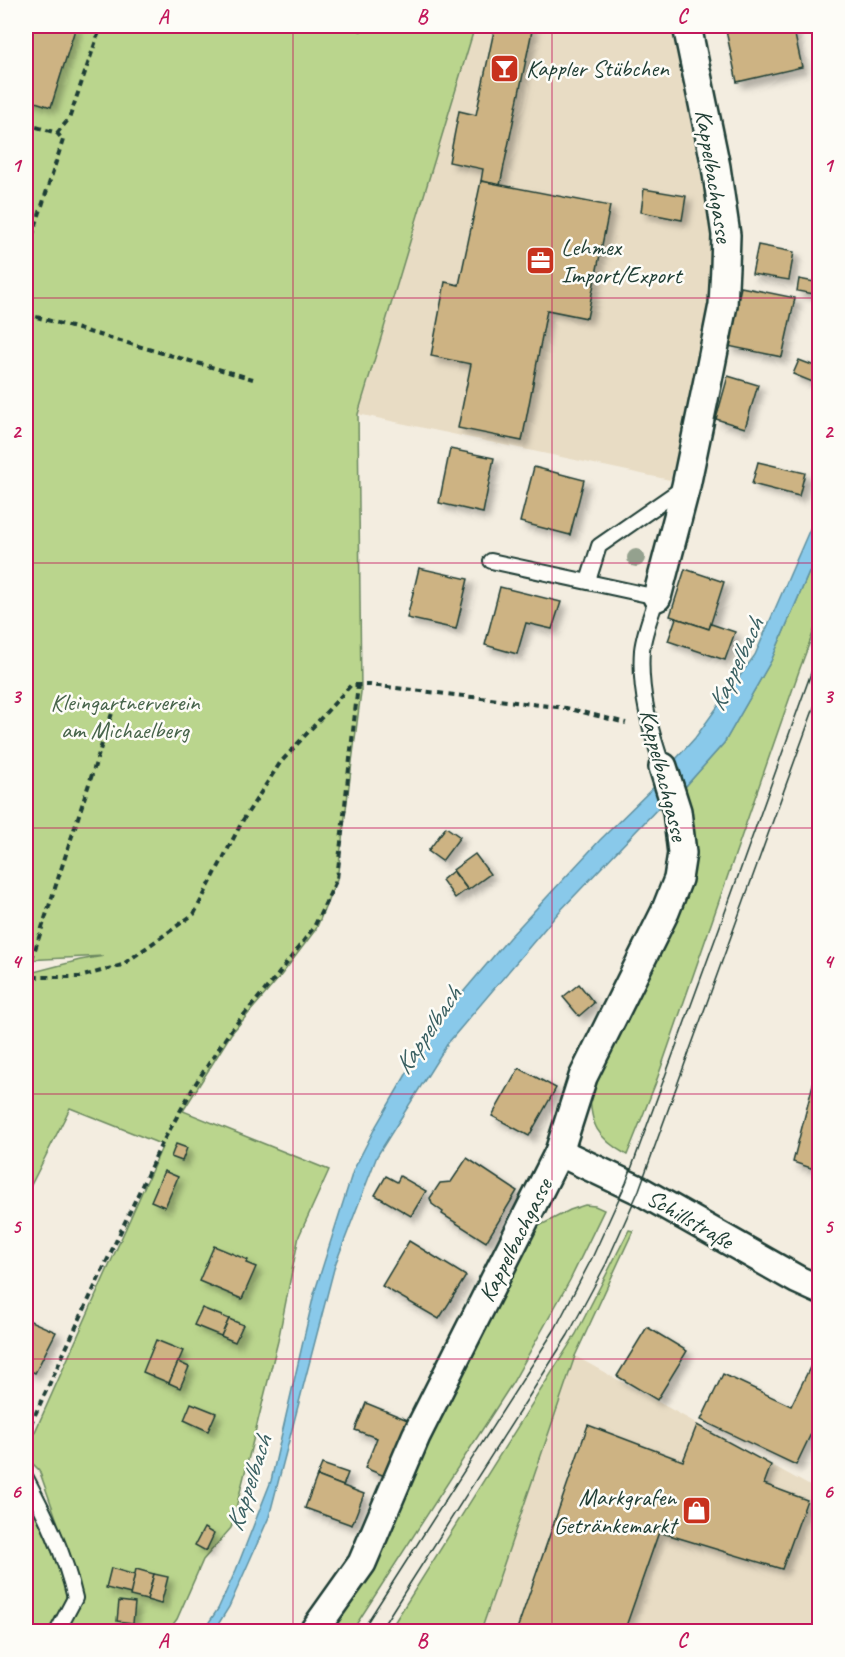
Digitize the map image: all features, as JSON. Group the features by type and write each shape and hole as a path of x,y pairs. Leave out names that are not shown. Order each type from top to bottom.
{"street":[{"name":"Kappelbachgasse","path":"657,597 686,486 723,305 726,235 716,167 687,26"},
{"name":"Kappelbachgasse","path":"314,1632 362,1563 416,1436 559,1152 583,1077 665,912 678,879 682,854 677,811 663,767"},
{"name":"Schillstraße","path":"559,1152 639,1190 819,1290"}],"lane":[{"path":"588,581 599,546 686,486"},
{"path":"491,561 657,597"},
{"name":"Kappelbachgasse","path":"657,597 642,649 643,685 650,729 663,767"},
{"path":"26,1478 51,1526 69,1574 75,1598 57,1632"}],"path":[{"path":"57,133 69,119 101,26"},
{"path":"349,26 362,30"},
{"path":"26,124 57,133 63,140 26,256"},
{"path":"26,314 253,379"},
{"path":"115,704 26,977 80,977 123,965 194,914 243,820 280,762 351,685 566,708 650,729"},
{"path":"26,1434 160,1144 231,1030 277,976 314,927 337,879 358,685"}],"shaded area":[{"path":"475,26 671,26 716,250 699,381 670,480 358,414"},
{"path":"575,1356 819,1491 819,1598 814,1619 819,1621 819,1631 481,1632"}],"green space":[{"name":"Kleingartnerverein am Michaelberg","path":"26,26 475,26 358,414 361,692 337,879 316,929 279,978 231,1034 183,1111 329,1170 299,1236 278,1341 231,1528 203,1560 177,1619 168,1631 62,1631 78,1603 76,1574 39,1470 26,1457 26,1452 163,1145 70,1108 26,1195 26,974 104,956 26,960"},
{"path":"819,549 819,617 655,1085 627,1155 609,1143 597,1129 590,1103 590,1091 693,828 685,787 724,743 771,661"},
{"path":"585,1205 604,1210 570,1280 513,1382 352,1631 324,1632 388,1538 447,1397 535,1228"},
{"path":"629,1230 633,1231 575,1356 481,1631 389,1631 576,1334"},
{"path":"26,1492 65,1582 65,1603 49,1631 26,1631"}],"water":[{"path":"819,508 819,549 771,661 724,743 685,787 676,759 695,738 755,655"},
{"path":"654,787 660,806 559,912 448,1043 377,1156 335,1265 269,1517 229,1607 214,1631 203,1631 218,1609 236,1570 271,1481 314,1294 353,1171 376,1126 442,1017 509,938 600,840"}],"building":[{"path":"26,26 76,26 51,107 26,99"},
{"name":"Kappler Stübchen","path":"495,26 533,26 500,185 481,181 483,169 449,162 459,111 476,115"},
{"path":"725,26 793,26 802,67 737,82"},
{"path":"481,181 610,206 587,318 547,310 522,441 458,428 471,364 431,356 445,282 459,285"},
{"path":"644,189 686,196 682,220 641,212"},
{"path":"758,245 794,252 789,280 752,274"},
{"path":"799,279 820,283 820,295 797,291"},
{"path":"741,287 795,298 782,357 728,346"},
{"path":"799,360 820,368 820,385 793,374"},
{"path":"728,376 758,385 745,428 716,419"},
{"path":"450,449 494,458 483,513 439,503"},
{"path":"758,462 805,473 799,496 752,484"},
{"path":"534,467 584,480 570,535 520,522"},
{"path":"419,568 468,579 456,629 407,618"},
{"path":"685,569 724,582 709,629 670,616"},
{"path":"500,587 561,602 552,629 526,623 517,654 485,645"},
{"path":"676,618 709,629 711,624 735,632 725,660 668,641"},
{"path":"446,827 460,837 442,861 428,851"},
{"path":"475,854 490,874 468,890 453,870"},
{"path":"453,871 467,889 455,898 442,880"},
{"path":"579,984 594,1003 579,1016 563,997"},
{"path":"820,1057 820,1171 793,1162"},
{"path":"519,1068 556,1088 529,1136 492,1116"},
{"path":"176,1144 187,1148 182,1161 171,1157"},
{"path":"467,1158 517,1191 486,1242 442,1214 443,1212 432,1204 430,1198 440,1183 451,1182"},
{"path":"164,1171 178,1177 165,1207 151,1201"},
{"path":"386,1176 397,1182 400,1176 426,1191 411,1216 375,1195"},
{"path":"409,1241 466,1276 439,1319 382,1286"},
{"path":"214,1246 248,1260 246,1263 256,1267 242,1299 199,1281"},
{"path":"202,1308 229,1319 221,1336 194,1325"},
{"path":"26,1319 56,1332 35,1373 26,1369"},
{"path":"229,1319 243,1325 235,1342 221,1336"},
{"path":"647,1327 687,1351 657,1400 617,1376"},
{"path":"156,1340 183,1351 169,1383 143,1372"},
{"path":"820,1347 820,1415 796,1465 701,1420 723,1374 791,1406"},
{"path":"178,1362 189,1367 180,1388 169,1383"},
{"path":"191,1403 216,1413 208,1431 184,1420"},
{"path":"366,1403 415,1423 392,1479 365,1468 377,1438 355,1430"},
{"path":"588,1425 683,1461 697,1425 771,1465 764,1484 807,1500 782,1569 659,1532 624,1632 516,1632"},
{"path":"322,1464 348,1473 343,1486 317,1476"},
{"path":"317,1476 364,1494 352,1525 305,1508"},
{"path":"204,1528 214,1534 206,1551 195,1545"},
{"path":"111,1568 135,1575 131,1594 106,1588"},
{"path":"136,1569 154,1574 147,1600 130,1596"},
{"path":"154,1574 168,1577 161,1604 147,1600"},
{"path":"119,1601 135,1603 133,1623 117,1621"}],"tram line":[{"path":"361,1632 555,1329 592,1258 626,1183 820,648"},
{"path":"379,1632 568,1335 606,1264 639,1190 820,691"}],"place":[{"name":"Kappler Stübchen","path":"505,68"},
{"name":"Lehmex Import/Export","path":"540,261"},
{"name":"Markgrafen Getränkemarkt","path":"697,1511"}],"water label":[{"name":"Kappelbach","path":"735,664"},
{"name":"Kappelbach","path":"427,1030"},
{"name":"Kappelbach","path":"248,1483"}]}
